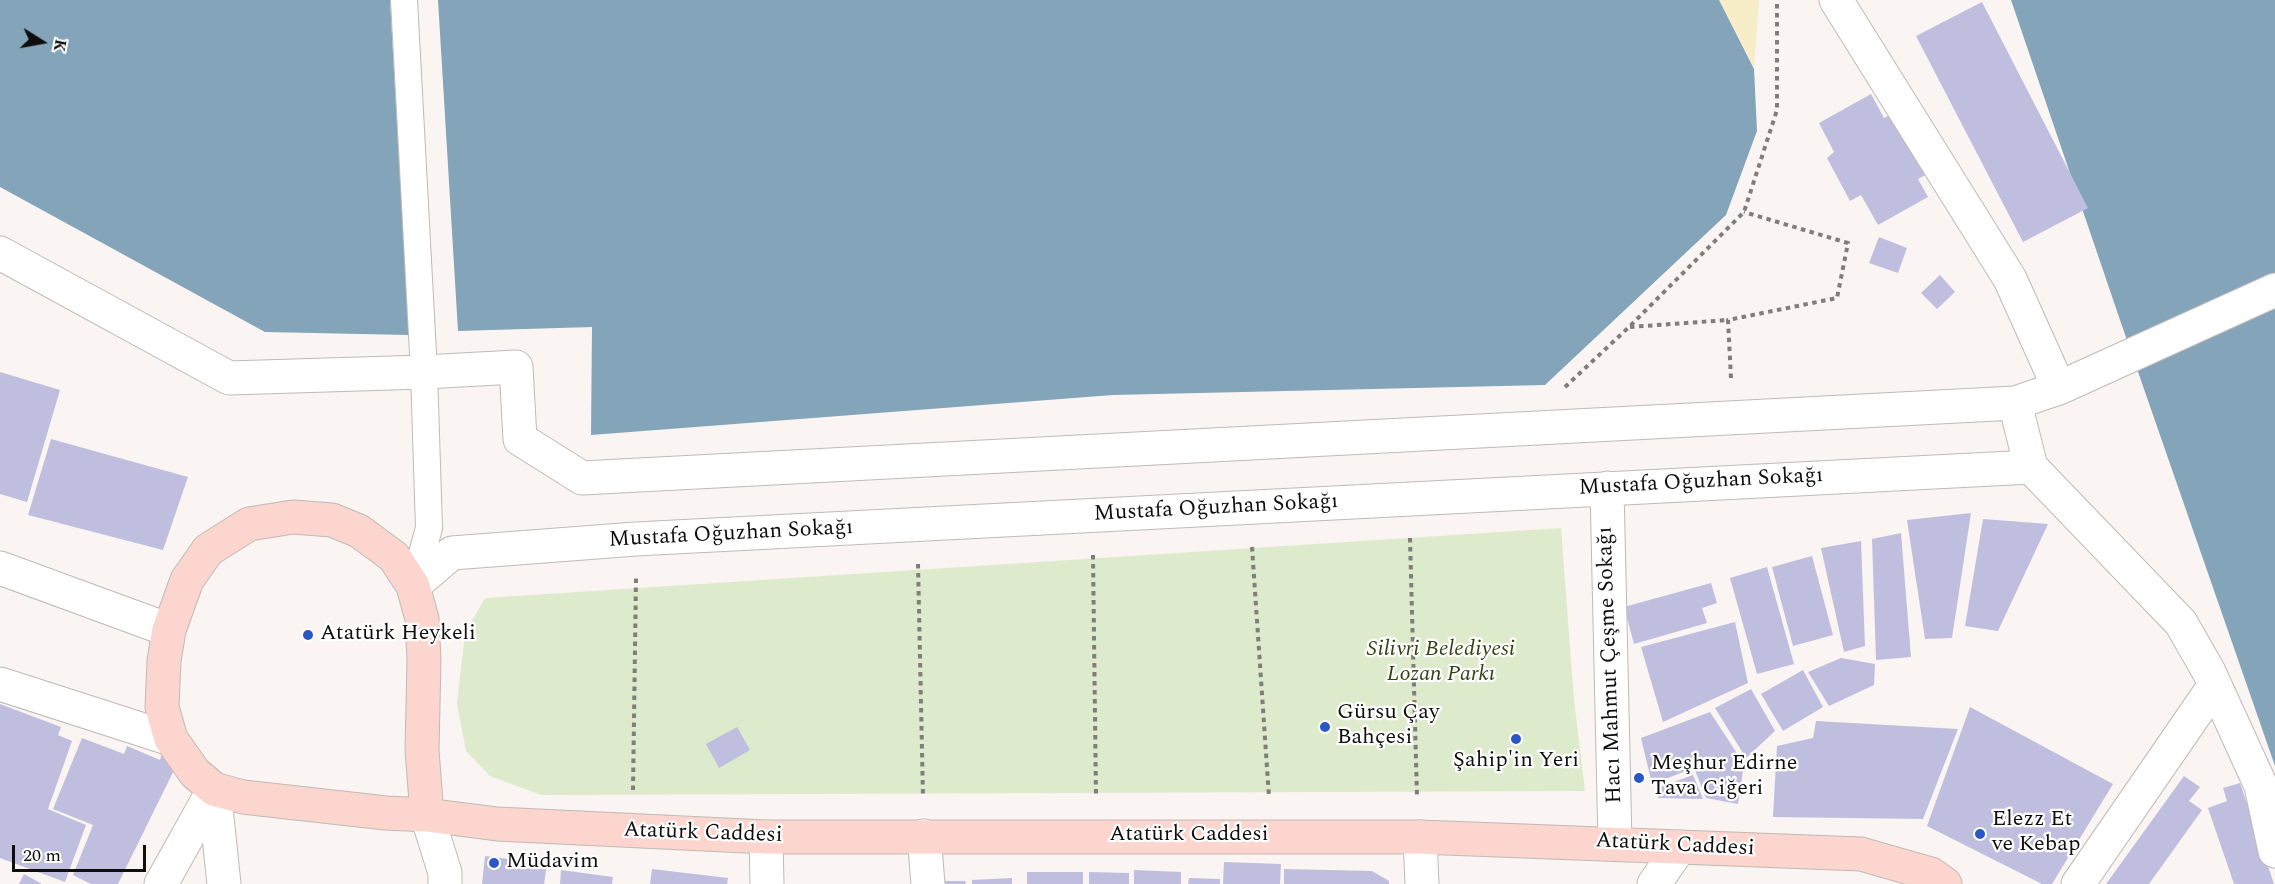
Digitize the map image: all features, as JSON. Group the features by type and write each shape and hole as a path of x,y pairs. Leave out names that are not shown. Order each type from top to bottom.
{"street":[{"path":"1836,0 2010,279 2059,388"},
{"path":"0,253 229,378 516,367 520,439 582,478 2015,403 2059,388 2275,290"},
{"path":"2015,403 2031,467 2181,623 2215,685 2261,786 2275,851"},
{"name":"Mustafa Oğuzhan Sokağı","path":"413,586 452,553 636,539 2031,467"},
{"name":"Hacı Mahmut Çeşme Sokağı","path":"1607,488 1615,843"},
{"path":"224,884 214,789 195,773 171,739 162,706 164,661 169,630 187,580 208,550 249,524 292,517 332,520 359,531 394,557 413,586 422,619 424,660 422,750 427,815 445,873 445,884"},
{"path":"0,568 169,630"},
{"path":"0,684 171,739"},
{"path":"2078,884 2215,685"},
{"path":"161,884 214,789"},
{"name":"Atatürk Caddesi","path":"214,789 243,797 386,813 427,815 497,824 633,832 766,837 1420,837 1861,854 1931,874 1945,884"},
{"path":"924,836 928,884"},
{"path":"766,837 767,884"},
{"path":"1420,837 1422,884"},
{"path":"1654,884 1680,847"}],"lane":[{"path":"404,0 424,372 429,528 413,586"}],"path":[{"path":"1520,429 1629,327 1744,212 1777,110 1777,0"},
{"path":"1629,327 1728,320 1837,298 1848,243 1744,212"},
{"path":"1728,320 1733,418"},
{"path":"1408,498 1418,803"},
{"path":"1249,507 1269,801"},
{"path":"1092,515 1096,836"},
{"path":"917,524 924,836"},
{"path":"633,832 636,539"}],"green space":[{"name":"Silivri Belediyesi Lozan Parkı","path":"1561,528 1574,700 1585,791 541,795 490,776 466,751 457,704 465,633 485,598"}],"sand":[{"path":"1719,0 1759,0 1754,68"}],"water":[{"path":"0,0 390,0 409,335 265,332 0,187"},
{"path":"438,0 1719,0 1754,69 1757,131 1726,215 1545,385 1113,395 591,435 592,327 458,331"},
{"path":"2011,0 2275,0 2275,766 2120,320"}],"building":[{"path":"1982,2 2088,208 2023,242 1916,36"},
{"path":"1871,94 1884,118 1897,111 1931,172 1918,179 1928,197 1878,225 1861,195 1850,201 1827,158 1834,152 1819,123"},
{"path":"1879,237 1907,248 1898,273 1869,263"},
{"path":"1940,275 1955,292 1937,309 1921,293"},
{"path":"0,372 60,390 27,502 0,494"},
{"path":"51,439 188,477 163,550 28,515"},
{"path":"1971,513 1952,638 1925,639 1907,520"},
{"path":"1983,519 2048,524 1998,631 1965,626"},
{"path":"1901,533 1911,657 1876,660 1872,539"},
{"path":"1861,541 1865,646 1844,652 1821,548"},
{"path":"1812,556 1833,635 1793,646 1772,567"},
{"path":"1767,567 1794,664 1757,674 1730,578"},
{"path":"1711,583 1717,603 1702,608 1707,623 1634,644 1624,607"},
{"path":"1735,622 1748,683 1663,722 1641,647"},
{"path":"1841,658 1875,664 1874,685 1829,706 1808,672"},
{"path":"1803,670 1823,707 1783,731 1761,694"},
{"path":"1751,689 1775,731 1746,758 1715,708"},
{"path":"0,704 61,727 58,735 72,741 48,809 86,825 65,882 0,858"},
{"path":"1970,707 2113,784 2052,884 2042,884 1927,826"},
{"path":"1710,712 1744,764 1738,804 1706,798 1694,768 1652,784 1641,738"},
{"path":"1816,721 1958,729 1923,819 1773,817 1777,746 1813,738"},
{"path":"737,727 750,750 719,768 706,744"},
{"path":"82,738 124,754 127,746 160,760 163,751 180,758 118,884 91,884 73,875 93,825 53,809"},
{"path":"1693,775 1703,799 1658,798 1657,788"},
{"path":"2184,776 2200,787 2189,801 2202,810 2149,884 2106,884"},
{"path":"2240,783 2274,884 2234,884 2208,808 2227,801 2223,788"},
{"path":"485,856 547,864 544,884 482,884"},
{"path":"1224,862 1281,864 1280,884 1223,884"},
{"path":"652,869 728,878 727,884 650,884"},
{"path":"1284,869 1372,871 1389,881 1389,884 1284,884"},
{"path":"561,870 613,877 612,884 560,884"},
{"path":"1134,870 1181,872 1181,884 1134,884"},
{"path":"1027,872 1083,872 1083,884 1027,884"},
{"path":"1089,872 1129,873 1129,884 1089,884"},
{"path":"24,874 42,884 19,884"},
{"path":"1012,878 1012,884 972,884 972,880"},
{"path":"1189,878 1220,879 1220,884 1188,884"},
{"path":"941,881 965,881 966,884 941,884"}],"place":[{"name":"Atatürk Heykeli","path":"308,635"},
{"name":"Gürsu Çay Bahçesi","path":"1325,727"},
{"name":"Şahip'in Yeri","path":"1516,739"},
{"name":"Meşhur Edirne Tava Ciğeri","path":"1639,778"},
{"name":"Elezz Et ve Kebap","path":"1980,834"},
{"name":"Müdavim","path":"494,863"}]}
